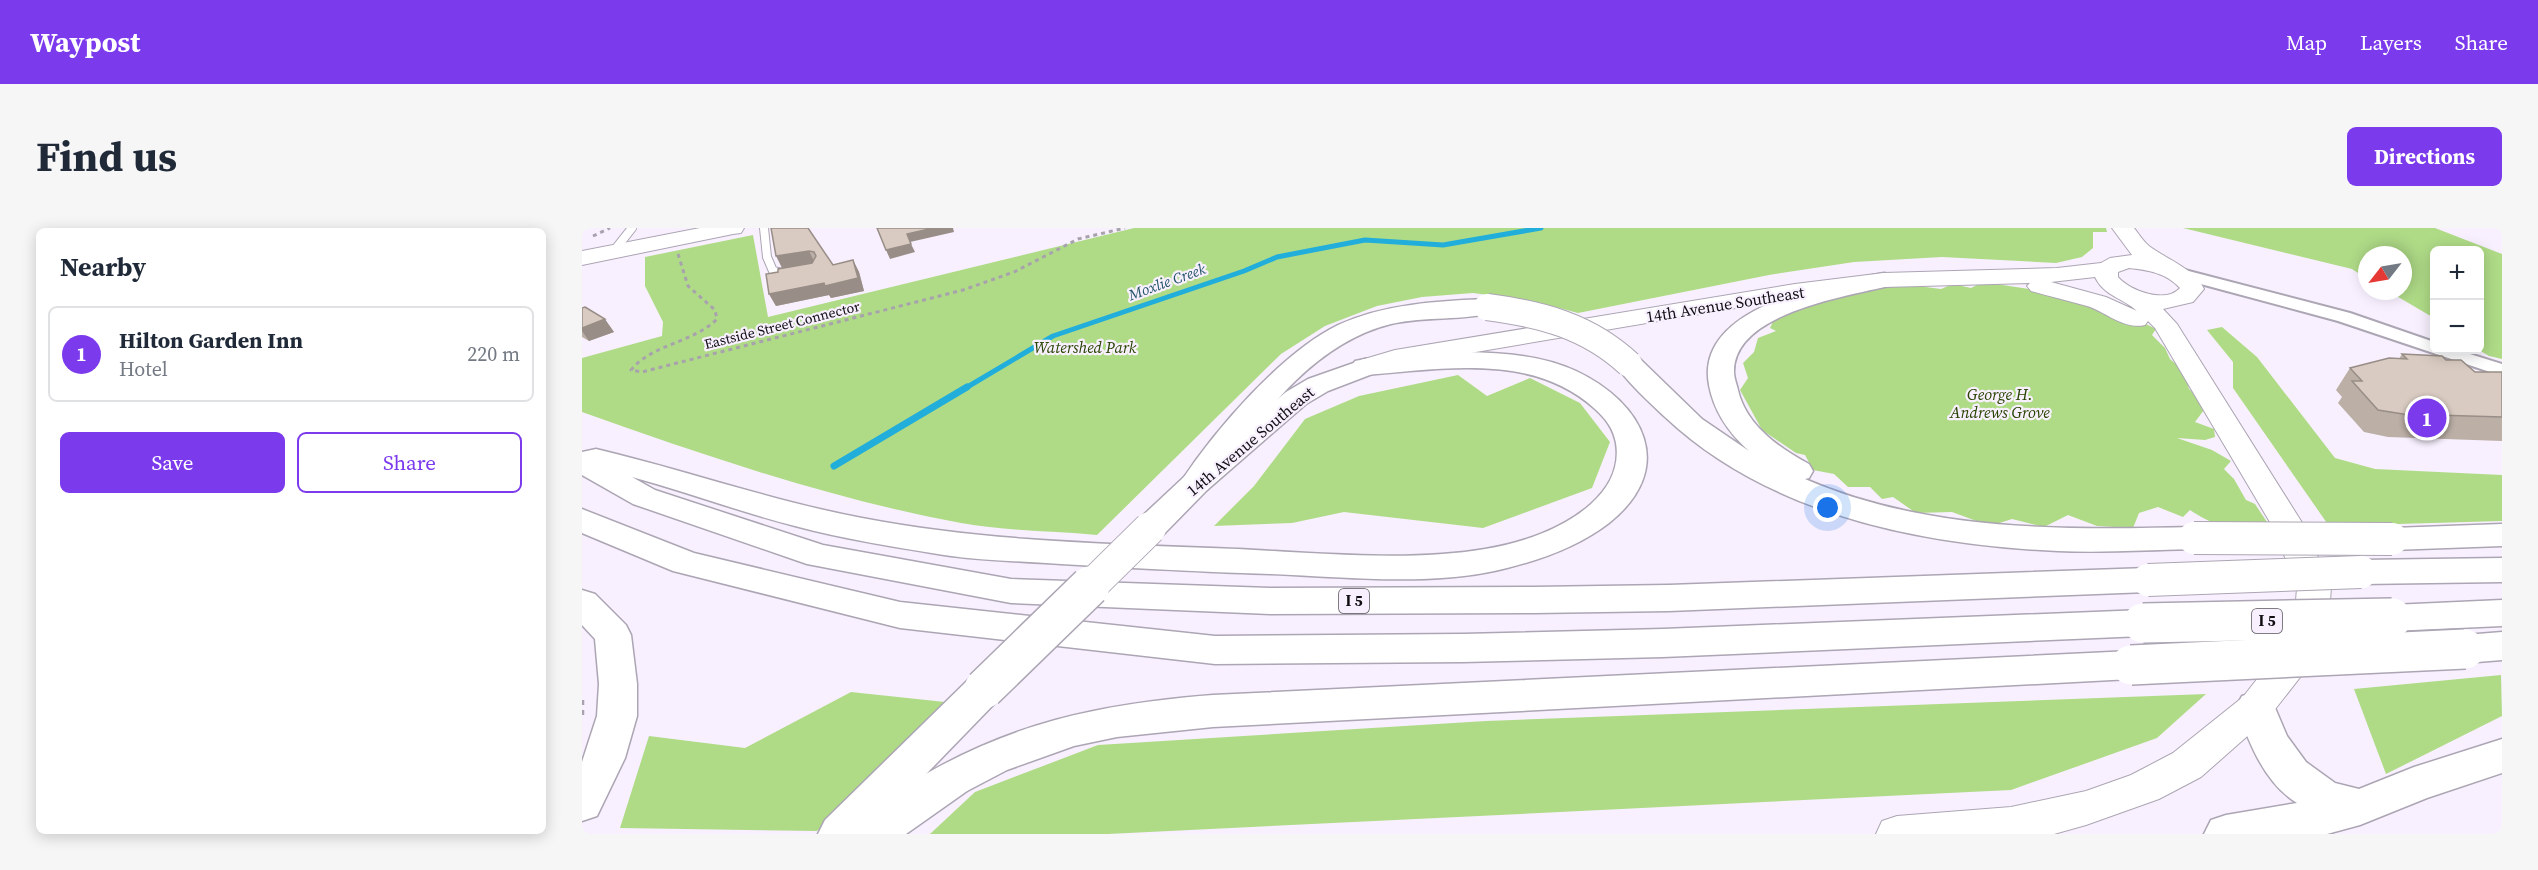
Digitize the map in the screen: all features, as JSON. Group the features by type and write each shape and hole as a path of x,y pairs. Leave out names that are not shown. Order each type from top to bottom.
{"main road":[{"path":"582,258 733,228"},
{"path":"1897,834 2012,825 2086,808 2145,787 2187,765 2256,707 2292,661 2311,625 2314,588 2290,529 2276,502 2165,324 2129,294 2106,280 2104,274 2116,259 2116,248 2105,228"},
{"path":"2123,228 2139,249 2190,284 2192,290 2186,297 2183,318 2195,372"},
{"name":"14th Avenue Southeast","path":"840,834 1196,483 1296,398 1318,385 1395,358 1795,291 1884,280 2058,275 2108,267 2129,261 2171,270"},
{"name":"14th Avenue Southeast","path":"1967,278 2089,285 2163,302 2186,297"},
{"path":"1884,280 1801,300 1753,322 1732,341 1727,350 1719,379 1722,391 1734,417 1745,430 1793,469 1851,496 1954,528"},
{"path":"2011,282 2069,292 2116,310 2152,331 2195,372"},
{"path":"1196,483 1254,409 1301,361 1332,339 1360,326 1393,317 1431,310 1487,307 1557,318 1587,332 1614,348 1664,402 1708,439 1758,470 1824,498 1855,508 1954,528 2041,539 2392,539 2502,535"},
{"path":"582,455 653,471 803,518 962,547 1332,565 1402,566 1458,563 1487,561 1516,554 1544,545 1590,521 1622,490 1632,456 1632,440 1625,423 1603,398 1570,378 1553,371 1492,360 1365,367"},
{"name":"I 5","path":"582,462 644,498 819,556 1011,591 1270,601 1534,600 1669,598 2361,572 2502,570"},
{"name":"I 5","path":"582,520 685,563 900,615 1215,651 1627,644 2143,623 2392,618 2502,613"},
{"path":"582,603 613,635 618,684 617,716 604,758 585,799"},
{"path":"873,834 934,789 991,758 1071,729 1159,714 2502,646"},
{"path":"2256,707 2264,733 2274,751 2298,781 2323,798 2360,807"},
{"path":"2226,834 2298,822 2360,807 2414,785 2502,756"}],"street":[{"path":"2171,270 2344,318 2430,347"},
{"path":"2186,297 2218,294 2270,298"},
{"path":"2452,354 2502,370"}],"lane":[{"path":"613,252 632,228"},
{"path":"764,228 767,257 773,271 796,274"}],"path":[{"path":"591,237 611,228"},
{"name":"Eastside Street Connector","path":"686,238 680,247 678,256 684,276 688,285 715,310 717,319 712,327 671,348 640,360 631,370 642,372 963,290 1014,272 1078,239 1125,228"},
{"path":"582,700 582,716"}],"green space":[{"name":"Watershed Park","path":"1134,228 2106,228 2107,232 2093,232 2093,248 2082,257 2056,263 1942,257 1854,262 1769,275 1578,313 1533,301 1473,293 1422,297 1377,306 1325,326 1281,354 1097,535 978,526 864,502 675,445 582,412 582,358 662,336 663,322 645,286 645,257 753,235 768,317"},
{"path":"2183,228 2435,228 2481,246 2430,246 2430,316 2403,300 2412,300 2412,246 2358,246 2358,273 2352,269"},
{"path":"2484,247 2502,254 2502,359 2484,353"},
{"name":"George H. Andrews Grove","path":"1983,282 2048,292 2142,322 2156,329 2152,335 2165,348 2170,359 2184,371 2189,389 2207,406 2195,422 2214,429 2215,437 2205,440 2177,438 2212,450 2231,461 2224,469 2234,479 2246,500 2255,504 2269,525 2219,525 2190,510 2183,517 2158,507 2139,513 2133,528 2097,526 2068,515 2044,527 2012,519 1990,526 1952,512 1916,513 1893,497 1882,499 1870,487 1848,487 1834,474 1813,470 1805,455 1796,453 1762,430 1740,390 1748,378 1743,363 1754,352 1758,338 1776,331 1770,328 1778,311 1876,287 1903,284 1941,289 1953,284 1971,288"},
{"path":"2222,327 2257,357 2335,458 2375,469 2502,475 2502,521 2329,526 2233,388 2233,362 2207,330"},
{"path":"1458,375 1487,396 1530,378 1580,403 1610,442 1592,488 1483,528 1344,512 1292,523 1214,526 1254,486 1305,419 1359,396"},
{"path":"2501,675 2502,716 2386,774 2354,689"},
{"path":"851,692 945,702 817,831 620,828 649,736 745,748"},
{"path":"2206,694 2157,738 2011,790 1108,834 930,834 975,792 1098,745 1486,721"}],"building":[{"path":"771,228 808,228 833,265 853,260 858,278 825,286 824,283 769,294 766,274 778,272 778,269 812,263 816,256 814,252 809,251 776,256"},
{"path":"877,228 933,228 907,234 911,244 886,250"},
{"path":"585,307 605,319 582,328 582,308"},
{"path":"2402,354 2442,356 2446,360 2461,360 2475,372 2502,372 2502,417 2403,414 2378,410 2352,381 2362,381 2350,368 2389,358 2407,359"}],"waterway":[{"name":"Moxlie Creek","path":"964,389 1053,336 1244,271 1277,257 1365,240 1443,245 1541,228"},
{"name":"Moxlie Creek","path":"834,466 967,387"}],"place":[{"name":"Hilton Garden Inn","path":"2427,418"}]}
